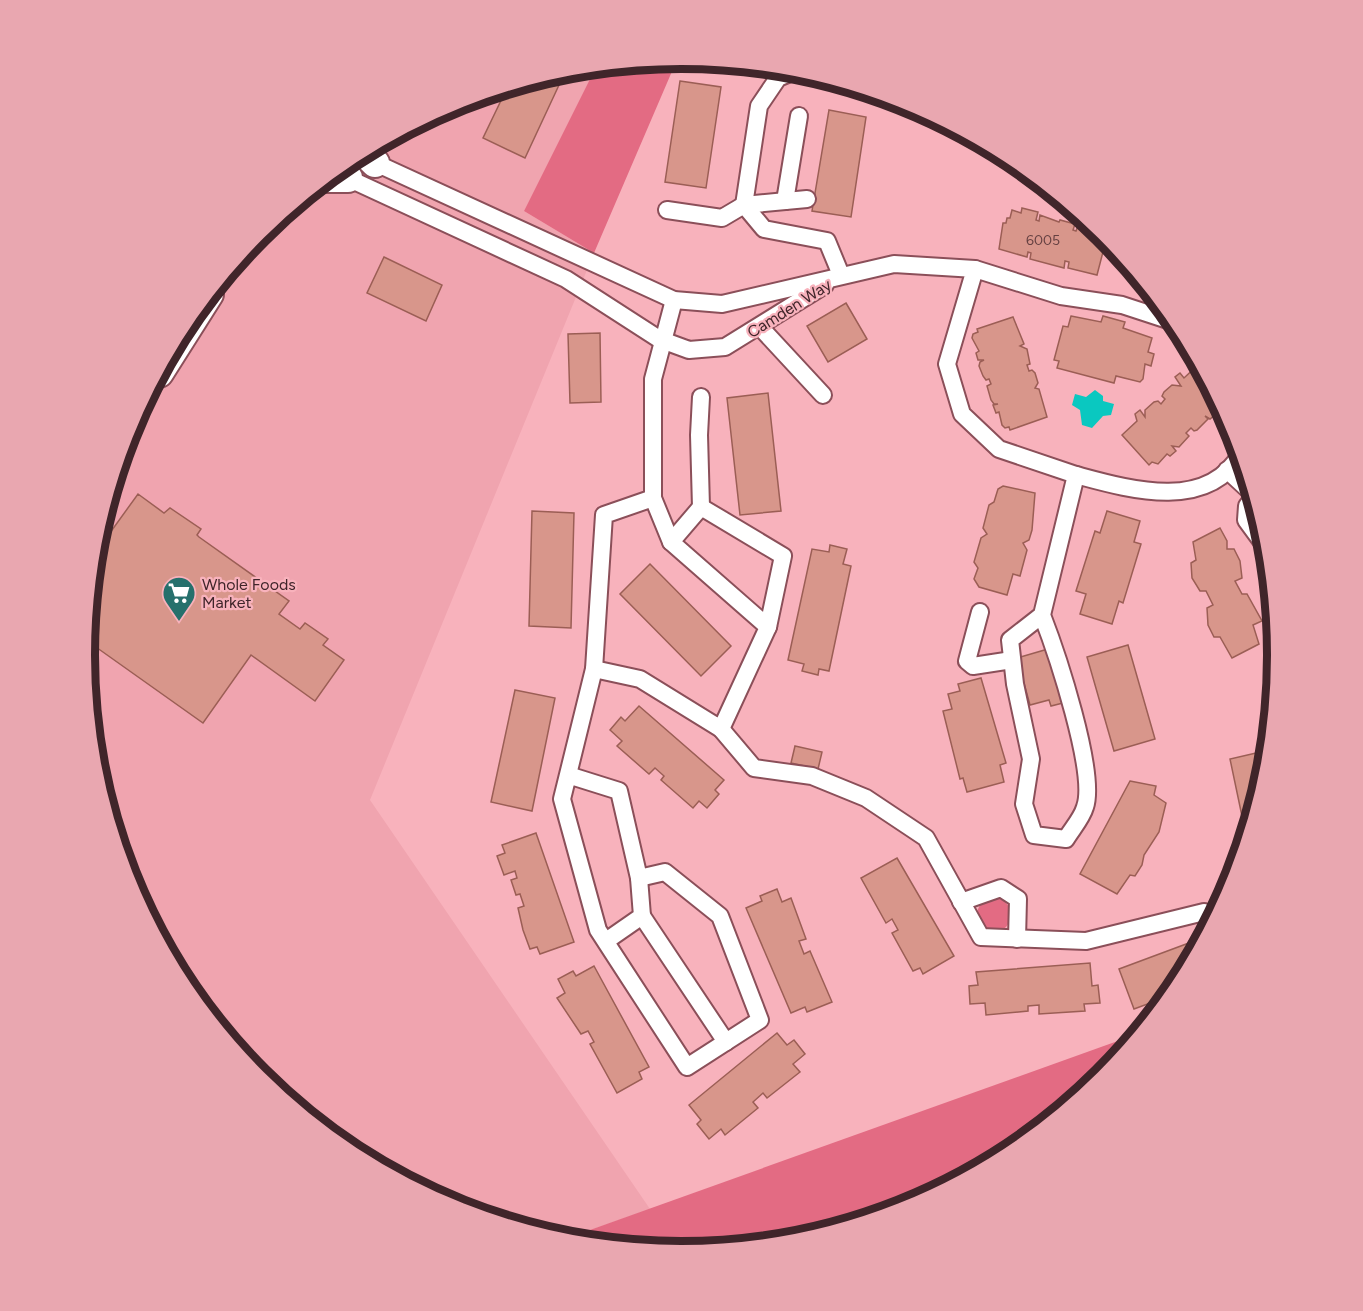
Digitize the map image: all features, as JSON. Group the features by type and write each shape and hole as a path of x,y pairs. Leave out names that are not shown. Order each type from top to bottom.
{"street":[{"path":"779,77 759,106 744,205 764,229 827,241 841,275 894,264 975,269 1061,297 1122,305 1160,318"},
{"path":"785,201 799,116"},
{"name":"Camden Way","path":"355,168 566,279 633,324 664,341 689,350 725,347 841,275"},
{"name":"Camden Way","path":"356,168 674,300 722,304 841,275"},
{"path":"666,210 722,218 744,205 807,199"},
{"path":"975,269 947,364 962,414 999,449 1076,476 1141,492 1177,492 1210,483 1235,463"},
{"path":"674,300 653,379 653,498 671,542 768,627"},
{"path":"760,327 823,395"},
{"path":"671,542 701,507 699,435 701,398"},
{"path":"1227,470 1242,485"},
{"path":"1042,615 1010,640 1031,759 1024,804 1034,835 1066,839 1086,807 1085,762 1057,654 1042,615 1076,476"},
{"path":"639,878 664,872 720,916 760,1020 687,1067 598,930 562,799 594,669 603,515 653,498"},
{"path":"1248,504 1246,520 1255,532"},
{"path":"701,507 783,556 768,627 721,729"},
{"path":"981,612 967,661 974,666 1012,660"},
{"path":"594,669 640,679 721,729 754,768 812,776 866,798 926,838 981,937 1086,941 1204,912"},
{"path":"568,775 619,791 639,878 642,916 726,1042"},
{"path":"962,902 1001,888 1018,899 1017,939"},
{"path":"606,941 642,916"}],"shaded area":[{"path":"673,69 594,253 524,211 591,76"},
{"path":"591,76 524,211 594,253 370,800 650,1209 581,1233 493,1211 422,1182 388,1163 324,1121 267,1070 216,1013 174,949 155,915 126,844 115,807 106,770 96,694 96,617 100,579 106,541 126,467 155,396 174,362 216,298 267,241 295,215 324,190 388,148 422,129 493,100 567,80"},
{"path":"994,898 1006,903 1011,915 1006,927 994,932 982,927 977,915 982,903"},
{"path":"1125,1038 1068,1096 1039,1121 1007,1143 941,1182 870,1211 796,1231 720,1241 643,1241 581,1233"}],"water":[{"path":"1095,390 1103,396 1103,401 1114,404 1111,415 1103,416 1092,428 1082,425 1080,410 1072,405 1075,394 1086,397"}],"building":[{"path":"680,81 721,87 706,188 665,182"},
{"path":"561,82 525,158 483,138 503,97"},
{"path":"829,110 866,117 851,217 812,211"},
{"path":"1022,208 1038,212 1036,220 1039,221 1040,215 1059,222 1060,220 1075,224 1073,230 1076,231 1078,225 1104,249 1097,275 1068,268 1069,262 1065,261 1064,268 1030,259 1031,253 1028,252 1027,257 999,249 1003,223 1010,218 1012,210 1021,213"},
{"path":"384,257 442,285 426,321 367,293"},
{"path":"846,303 867,339 828,362 807,326"},
{"path":"1071,316 1101,322 1103,316 1125,322 1123,328 1152,338 1148,352 1154,354 1151,366 1145,364 1143,379 1140,382 1116,376 1114,383 1057,368 1059,361 1054,360 1063,326 1068,327"},
{"path":"1013,317 1024,344 1020,346 1027,349 1030,364 1027,365 1029,371 1032,370 1035,373 1038,383 1035,388 1039,389 1047,417 1010,430 1009,427 1005,428 1002,425 999,412 996,413 993,405 998,404 994,404 991,400 987,386 991,384 989,379 986,380 983,376 979,366 984,360 978,360 976,353 979,351 972,338 973,334 978,332 977,329"},
{"path":"600,333 601,402 570,403 568,334"},
{"path":"1193,369 1216,414 1210,419 1205,416 1208,419 1197,430 1194,431 1191,428 1186,433 1189,436 1179,447 1172,446 1176,451 1170,456 1167,454 1158,464 1152,462 1149,465 1122,435 1137,421 1135,414 1140,410 1145,417 1145,410 1154,402 1158,401 1161,404 1165,399 1162,396 1164,392 1172,385 1181,386 1175,377 1180,373 1184,378"},
{"path":"768,393 781,511 740,515 727,398"},
{"path":"1003,486 1035,493 1032,530 1029,540 1023,543 1027,550 1020,576 1013,574 1007,595 979,587 974,579 978,568 974,562 981,538 987,534 983,528 989,505 994,502 998,489"},
{"path":"138,494 164,513 170,508 201,529 197,535 199,537 289,601 279,614 300,629 305,623 328,639 323,645 344,660 315,701 251,655 203,723 95,647 100,579 107,537"},
{"path":"532,511 574,513 571,628 529,626"},
{"path":"1107,511 1140,521 1134,542 1141,544 1123,603 1119,601 1112,624 1080,614 1086,594 1076,591 1095,531 1100,533"},
{"path":"1220,528 1227,541 1227,549 1234,549 1240,561 1242,578 1235,581 1242,594 1247,594 1262,621 1253,625 1259,644 1232,658 1220,637 1214,637 1208,625 1207,608 1213,605 1206,591 1200,591 1192,578 1191,563 1196,560 1193,542"},
{"path":"830,545 847,549 843,564 851,566 829,671 819,669 818,675 802,671 804,664 788,660 812,549 829,552"},
{"path":"650,564 731,646 701,676 620,594"},
{"path":"1128,645 1155,739 1114,751 1087,657"},
{"path":"1048,649 1063,703 1051,706 1049,700 1030,705 1017,658"},
{"path":"981,678 1006,763 1000,765 1004,782 967,792 963,778 960,779 943,711 952,709 948,694 960,691 958,684"},
{"path":"515,690 555,698 532,811 491,802"},
{"path":"639,706 724,780 715,790 719,794 707,808 699,801 693,808 661,780 664,776 655,768 649,774 617,746 622,741 610,730 621,717 625,721"},
{"path":"795,746 822,752 818,769 791,763"},
{"path":"1260,752 1243,823 1230,759"},
{"path":"1130,781 1156,786 1154,795 1166,803 1159,832 1144,855 1142,865 1135,876 1130,875 1117,894 1080,874"},
{"path":"536,833 574,942 540,954 537,947 530,949 523,930 518,908 524,906 520,894 516,895 511,880 517,878 515,871 504,875 497,856 505,853 502,845"},
{"path":"897,858 954,956 923,974 920,968 913,971 892,933 898,930 892,919 886,923 861,878"},
{"path":"777,889 782,902 791,898 806,939 799,941 804,954 810,951 832,1002 807,1012 805,1007 791,1013 746,908 762,901 760,896"},
{"path":"1193,941 1155,1001 1134,1009 1119,969"},
{"path":"1090,963 1092,986 1098,985 1100,1003 1084,1004 1085,1011 1039,1014 1039,1005 1028,1006 1028,1011 986,1015 985,1003 970,1004 969,986 978,985 976,972"},
{"path":"594,966 649,1067 639,1072 642,1079 617,1093 590,1044 594,1042 588,1031 581,1034 557,998 565,993 558,979 573,971 576,976"},
{"path":"777,1033 787,1045 794,1040 805,1054 793,1064 800,1072 767,1098 763,1093 753,1102 758,1108 725,1135 721,1129 709,1139 697,1124 701,1120 689,1105"}],"place":[{"name":"Whole Foods Market","path":"179,622"}]}
